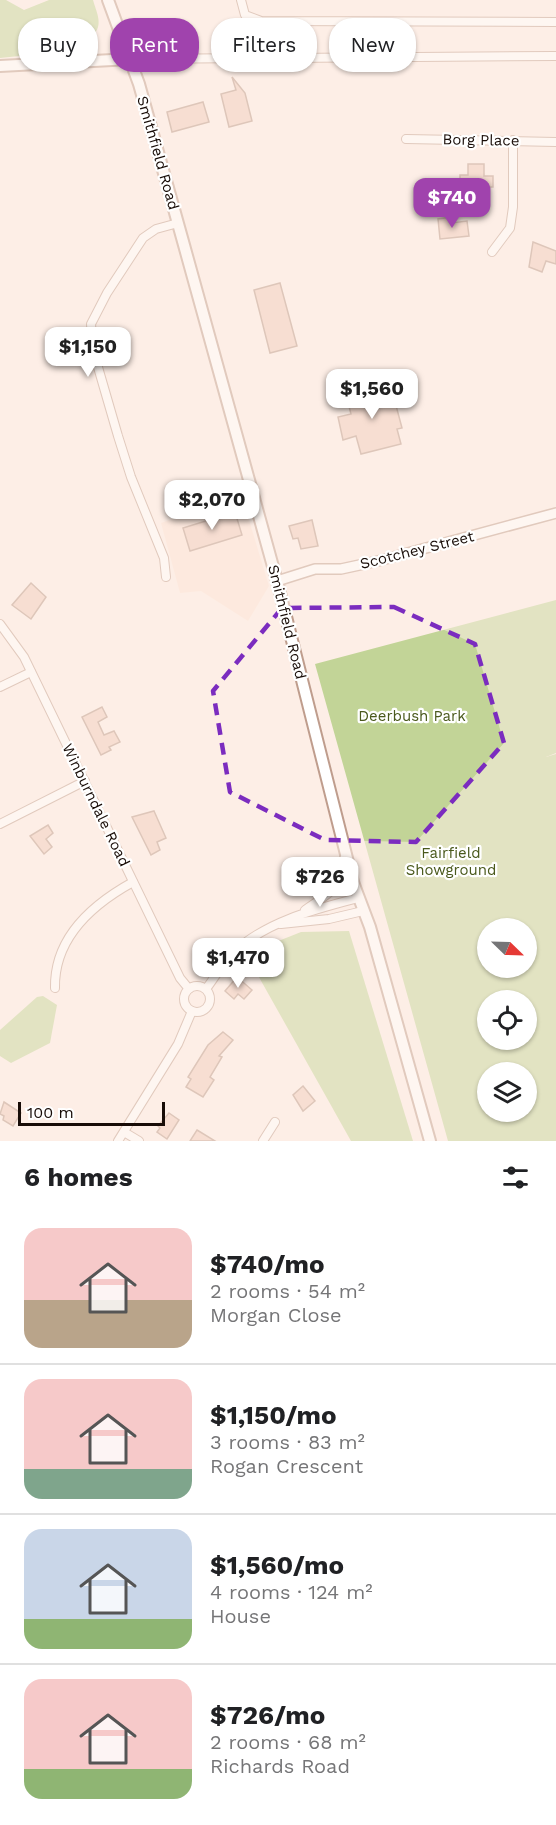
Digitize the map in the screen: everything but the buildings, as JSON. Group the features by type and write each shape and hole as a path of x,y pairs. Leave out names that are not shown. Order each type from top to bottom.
{"main road":[{"name":"Smithfield Road","path":"108,0 115,18"},
{"path":"0,66 110,60"},
{"name":"Smithfield Road","path":"135,72 277,581 345,851 358,898 370,927 430,1141"}],"street":[{"path":"242,0 245,15 261,21 556,22"},
{"path":"199,58 556,56"},
{"name":"Borg Place","path":"406,139 556,142"},
{"path":"492,252 510,228 513,207 513,140"},
{"path":"166,577 164,558 130,477 93,350 91,324 107,293 143,238 156,229 178,223"},
{"name":"Scotchey Street","path":"277,581 315,569 341,569 378,561 556,513"},
{"name":"Winburndale Road","path":"0,624 15,643 31,672 180,978 189,989"},
{"path":"0,687 31,672"},
{"path":"0,824 85,781"},
{"path":"206,989 234,952 253,937 299,914 330,892 340,881 345,851"},
{"path":"55,988 55,972 60,955 84,917 104,898 133,882"},
{"path":"299,914 358,898"},
{"path":"279,924 329,919 363,911"},
{"path":"198,986 206,989 210,996 207,1008 200,1012 192,1011 184,1000 189,989 198,986"},
{"path":"118,1141 178,1044 192,1011"},
{"path":"263,1141 275,1122"},
{"path":"124,1132 139,1141"}],"highlighted area":[{"path":"394,607 475,644 504,743 416,842 325,840 230,792 213,691 282,608"}],"shaded area":[{"path":"243,500 269,586 248,621 201,591 180,593 161,523 199,509 217,508"}],"green space":[{"path":"0,0 6,0 24,10 49,0 93,0 98,18 18,18 18,56 0,58"},
{"path":"556,600 556,753 546,757 556,754 556,1141 448,1141 315,664"},
{"path":"349,931 413,1141 351,1141 246,954 301,932"},
{"path":"43,996 57,1005 50,1043 11,1063 0,1056 0,1030 37,997"}],"park label":[{"name":"Deerbush Park","path":"412,716"},
{"name":"Fairfield Showground","path":"451,862"}]}
